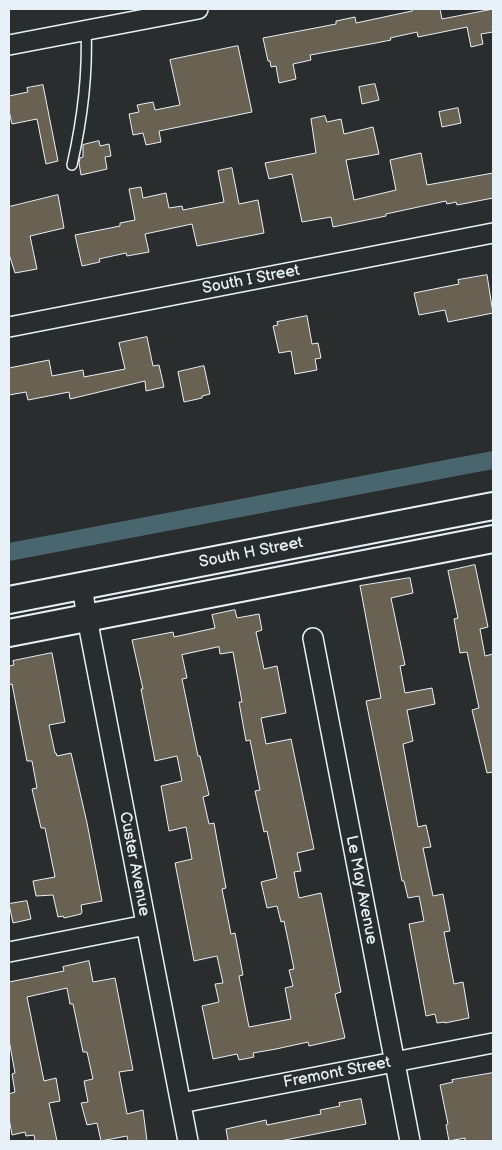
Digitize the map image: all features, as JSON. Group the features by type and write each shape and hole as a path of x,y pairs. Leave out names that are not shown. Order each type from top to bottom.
{"street":[{"path":"9,46 198,9"},
{"name":"South I Street","path":"9,327 493,233"},
{"name":"South H Street","path":"9,600 493,506"},
{"name":"South H Street","path":"9,633 493,539"},
{"name":"Custer Avenue","path":"82,586 188,1141"},
{"name":"Le May Avenue","path":"313,638 410,1141"},
{"path":"9,952 146,925"},
{"name":"Fremont Street","path":"181,1103 493,1043"}],"lane":[{"path":"72,165 81,122 87,55 86,30"}],"building":[{"path":"412,9 440,9 442,19 493,9 493,32 481,34 483,44 471,47 467,27 418,37 417,32 390,38 391,40 310,55 311,60 293,64 296,79 279,83 276,66 271,67 270,61 268,61 263,38 336,24 336,21 355,17 356,23 412,11"},
{"path":"238,46 252,112 159,131 161,142 146,145 143,133 133,135 129,114 139,112 137,105 153,102 155,110 180,105 170,60"},
{"path":"375,84 379,100 362,104 359,87"},
{"path":"43,85 58,161 46,164 37,119 12,124 9,111 9,96 28,92 27,88"},
{"path":"458,108 461,123 442,127 439,112"},
{"path":"325,116 327,122 341,119 344,134 373,127 379,154 346,160 354,200 396,190 390,160 421,153 427,185 493,173 493,198 457,205 456,202 447,204 446,201 333,227 331,217 302,222 292,174 269,179 265,163 316,153 311,119"},
{"path":"99,141 100,146 109,144 111,156 105,157 107,169 81,175 79,163 80,158 83,157 83,145"},
{"path":"232,168 239,204 258,200 264,233 197,246 192,224 145,234 149,252 127,256 126,253 99,259 100,262 82,266 75,235 120,226 120,223 135,220 129,189 141,187 143,198 166,193 169,208 182,206 183,210 224,202 218,171"},
{"path":"58,195 64,228 30,236 37,269 15,273 9,254 9,207"},
{"path":"487,275 493,313 448,322 445,310 419,315 414,293 459,284 458,280"},
{"path":"307,316 312,344 318,343 321,358 315,359 317,370 295,374 291,351 279,353 273,326 278,325 277,322"},
{"path":"147,337 153,366 159,365 164,387 146,391 145,381 70,399 69,392 28,400 26,392 9,395 9,368 49,360 52,376 83,370 84,377 125,369 119,343"},
{"path":"204,366 210,394 184,402 178,372"},
{"path":"475,565 488,627 480,629 485,656 493,654 493,772 487,773 472,710 479,708 467,652 460,653 454,619 458,618 448,571"},
{"path":"410,578 413,593 391,598 405,665 400,666 405,693 432,688 435,704 407,710 413,741 403,744 418,827 426,825 431,847 423,848 433,896 443,894 450,931 444,932 454,984 463,982 469,1018 445,1023 437,1023 435,1014 426,1016 409,924 424,921 419,896 408,898 404,881 402,881 366,701 381,698 360,586"},
{"path":"235,610 237,618 259,614 262,630 256,632 264,669 277,666 286,713 261,718 266,744 291,739 314,849 297,853 301,871 294,872 299,898 321,893 341,992 335,994 345,1038 309,1046 308,1042 253,1053 254,1057 239,1060 237,1054 213,1059 202,1006 219,1002 215,984 223,983 217,956 194,961 175,863 192,859 186,827 169,831 161,786 182,781 177,756 155,761 141,689 143,689 132,640 173,632 174,637 215,628 212,615","holes":["219,647 220,654 233,652 242,702 239,702 246,741 250,740 260,790 255,791 264,832 267,831 277,878 261,882 267,908 277,906 281,922 284,921 294,969 289,970 293,986 285,988 291,1019 249,1027 239,976 243,975 235,933 231,934 222,889 226,888 214,823 209,824 203,797 209,795 200,756 198,756 182,679 187,678 182,655"]},
{"path":"52,653 65,722 49,725 57,756 71,753 102,901 81,905 81,914 64,918 63,916 58,917 53,895 36,896 33,881 55,877 45,828 41,828 32,789 37,788 32,761 27,761 12,684 9,685 9,666 14,665 13,661"},
{"path":"27,901 31,919 13,923 9,904"},
{"path":"89,961 93,982 115,978 133,1070 119,1072 127,1114 143,1110 147,1141 128,1141 127,1136 101,1141 97,1123 87,1125 81,1103 88,1102 84,1081 93,1079 87,1052 83,1052 73,1004 70,1004 67,988 27,997 44,1081 56,1078 60,1101 49,1103 57,1141 35,1141 34,1135 26,1136 25,1132 12,1135 9,1118 9,1094 15,1092 12,1074 15,1073 9,1040 9,982 64,971 63,967"},
{"path":"493,1073 493,1141 465,1141 465,1138 449,1141 446,1125 448,1124 440,1085 453,1082 452,1080"},
{"path":"361,1099 366,1124 280,1141 228,1141 226,1129 266,1120 267,1125 321,1114 320,1110 340,1106 339,1103"}],"waterway":[{"path":"9,552 493,460"}]}
